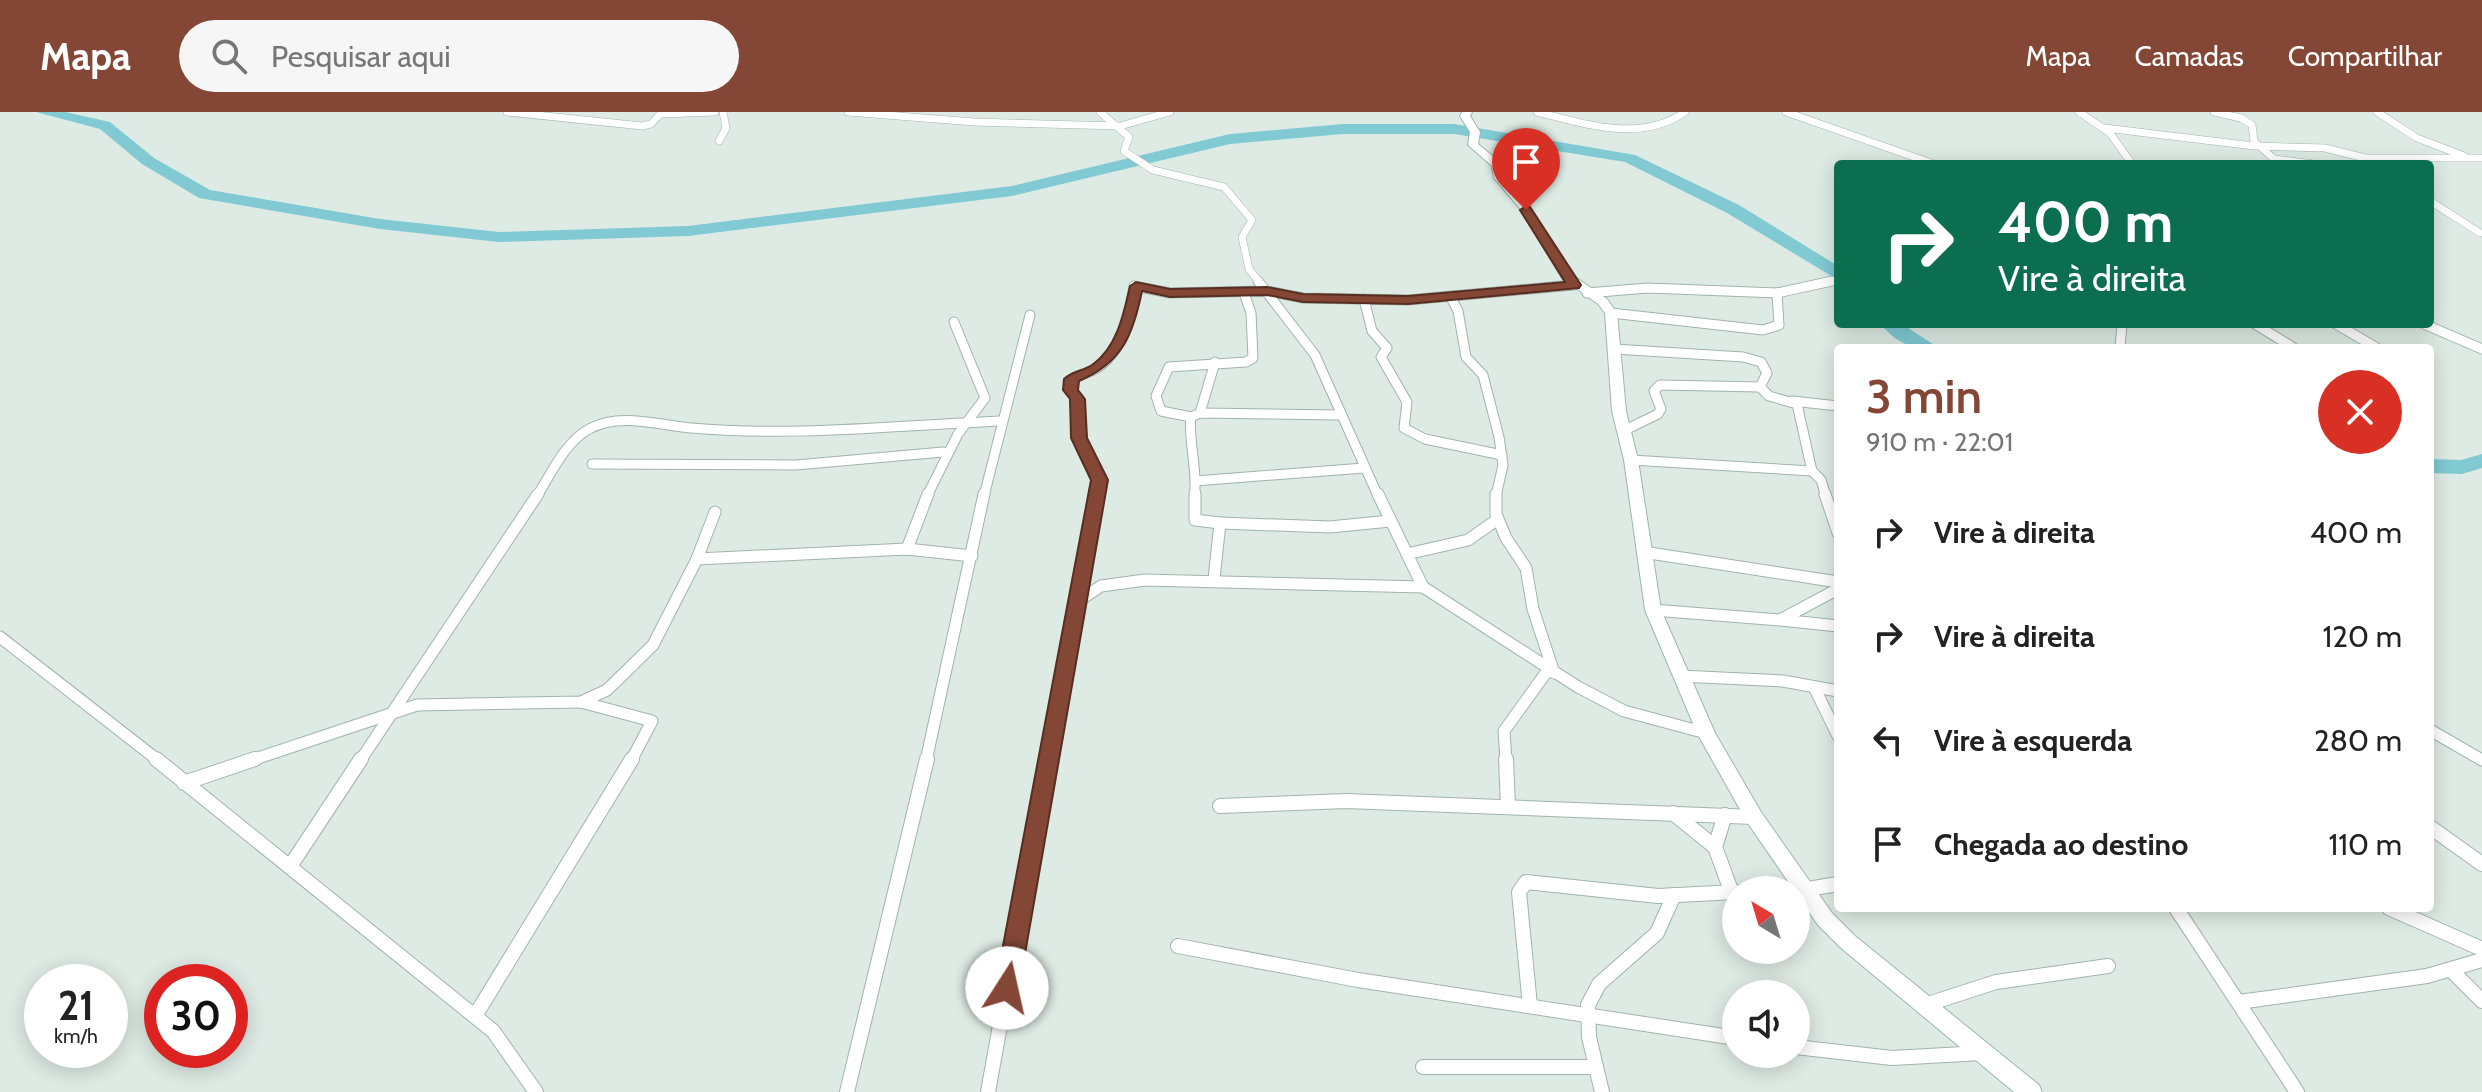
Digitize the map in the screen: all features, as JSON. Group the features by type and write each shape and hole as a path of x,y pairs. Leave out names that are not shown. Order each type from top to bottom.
{"street":[{"path":"507,112 642,126 651,124 662,113 715,112"},
{"path":"719,141 726,128 723,112"},
{"path":"848,112 974,122 1120,126 1170,112"},
{"path":"1100,112 1120,126 1129,137 1124,151 1144,166 1212,182 1233,194 1252,220 1242,237 1249,269 1315,355 1339,415 1423,587 1551,672 1624,711 1706,733"},
{"path":"1467,112 1465,116 1475,131 1473,145 1497,165 1499,178 1526,210 1580,289 1607,304 1611,313 1614,376 1631,460 1653,610 1706,733 1790,876"},
{"path":"1537,112 1633,130 1666,126 1685,112"},
{"path":"1786,112 1923,160"},
{"path":"2079,112 2105,128 2129,160"},
{"path":"2214,112 2238,117 2252,125 2254,141 2273,160"},
{"path":"2377,112 2417,138 2469,158"},
{"path":"2105,128 2262,146 2325,148 2364,160"},
{"path":"2432,160 2482,158"},
{"path":"2434,204 2480,233"},
{"path":"988,1092 1080,600 1099,480 1079,438 1078,399 1071,390 1071,379 1097,368 1117,346 1129,321 1134,286 1170,293 1267,291 1292,298 1364,299 1648,288 1777,293 1834,281"},
{"path":"1244,293 1251,313 1253,358 1246,362 1173,364 1165,370 1156,396 1157,404 1170,415 1339,415"},
{"path":"1611,313 1763,330 1779,325 1781,320 1777,293"},
{"path":"1450,296 1458,311 1466,357 1483,375 1502,455 1502,480 1496,493 1498,519 1526,568 1533,609 1551,672"},
{"path":"1364,299 1372,331 1387,348 1381,357 1407,402 1404,428 1425,439 1502,455"},
{"path":"847,1092 947,676 1000,421 1030,315"},
{"path":"954,322 985,398 1000,421"},
{"path":"2262,328 2288,344"},
{"path":"2343,328 2370,344"},
{"path":"2433,328 2482,349"},
{"path":"1614,349 1754,359 1765,367 1767,373 1760,387"},
{"path":"1215,362 1188,428 1195,447 1195,520 1330,527 1390,521"},
{"path":"1623,431 1658,414 1661,409 1654,391 1660,385 1760,387 1769,396 1834,406"},
{"path":"907,549 943,452 962,423 985,398"},
{"path":"1792,401 1797,404 1812,471 1821,480 1834,521"},
{"path":"291,865 573,441 590,428 630,419 692,428 1000,421"},
{"path":"592,464 796,465 943,452"},
{"path":"1631,460 1812,471"},
{"path":"1195,481 1364,468"},
{"path":"581,702 607,690 646,655 697,559 715,512"},
{"path":"1407,554 1469,540 1486,533 1498,519"},
{"path":"1214,579 1220,523"},
{"path":"697,559 907,549 972,556"},
{"path":"1643,552 1834,581"},
{"path":"1080,600 1113,582 1214,579 1423,587"},
{"path":"1780,620 1834,591"},
{"path":"1653,610 1834,626"},
{"path":"0,637 291,865 493,1031 536,1092"},
{"path":"1508,806 1504,731 1551,672"},
{"path":"1680,676 1769,680 1834,690"},
{"path":"1814,687 1834,728"},
{"path":"184,783 397,709 417,705 581,702 647,718 652,727 475,1016"},
{"path":"2434,732 2482,760"},
{"path":"1220,806 1346,801 1754,817"},
{"path":"1672,812 1715,847 1727,876"},
{"path":"1715,847 1725,815"},
{"path":"2434,830 2482,864"},
{"path":"1530,1006 1519,892 1526,882 1674,895 1722,893"},
{"path":"1810,888 1834,885"},
{"path":"1602,1092 1587,1016 1599,984 1622,960 1647,944 1667,919 1674,895"},
{"path":"1810,902 1848,942 1987,1052 2031,1092"},
{"path":"2179,912 2297,1092"},
{"path":"2398,912 2482,949"},
{"path":"1178,946 1372,982 1722,1036"},
{"path":"2239,1002 2452,971 2482,960"},
{"path":"1928,1004 1996,982 2108,966"},
{"path":"2452,971 2482,1001"},
{"path":"1810,1049 1892,1058 1987,1052"},
{"path":"1423,1067 1596,1067"}],"waterway":[{"path":"44,112 105,125 148,161 205,194 380,224 499,237 688,231 1012,191 1230,139 1343,129 1454,129 1629,158 1733,209 1834,272"},
{"path":"1895,328 1904,337 1920,344"},
{"path":"2434,466 2462,467 2482,461"}],"route":[{"path":"1007,988 1080,600 1099,480 1079,438 1078,399 1071,390 1071,379 1097,368 1117,346 1129,321 1134,286 1170,293 1267,291 1282,297 1408,300 1574,285 1534,227 1526,210"}]}
